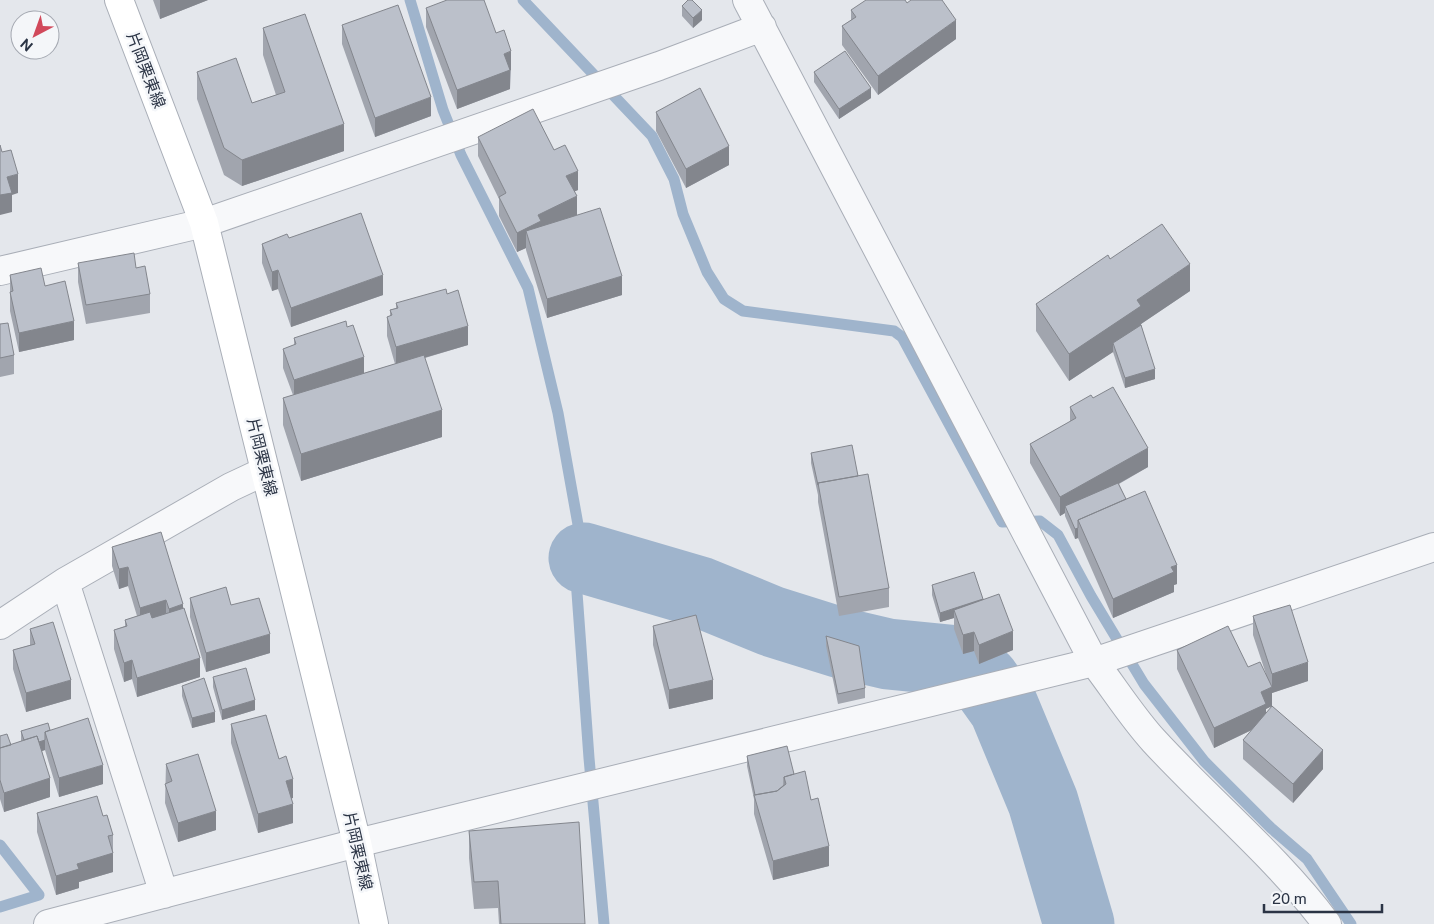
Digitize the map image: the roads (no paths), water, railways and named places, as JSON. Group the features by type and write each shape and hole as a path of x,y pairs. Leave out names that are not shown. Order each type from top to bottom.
{"main road":[{"name":"片岡栗東線","path":"119,0 204,223 357,843 374,924"}],"street":[{"path":"0,271 204,223 659,66 757,9 1094,662 1153,740 1258,847 1313,906 1326,924"},
{"path":"0,625 64,582 231,487 266,471"},
{"path":"48,924 357,843 1094,662 1434,547"},
{"path":"64,582 164,894"}],"waterway":[{"path":"410,0 443,110 461,155 528,288 558,413 584,558 576,579 589,758 604,924"},
{"path":"523,0 652,136 674,179 683,214 707,272 724,299 743,311 894,331 902,337 1002,522 1040,521 1058,535 1091,596 1144,684 1204,761 1271,828 1307,859 1351,924"},
{"path":"584,558 700,592 771,621 841,643 888,654 959,661 984,680 1004,708 1043,802 1079,924"},
{"path":"0,845 39,895 0,907"}]}
